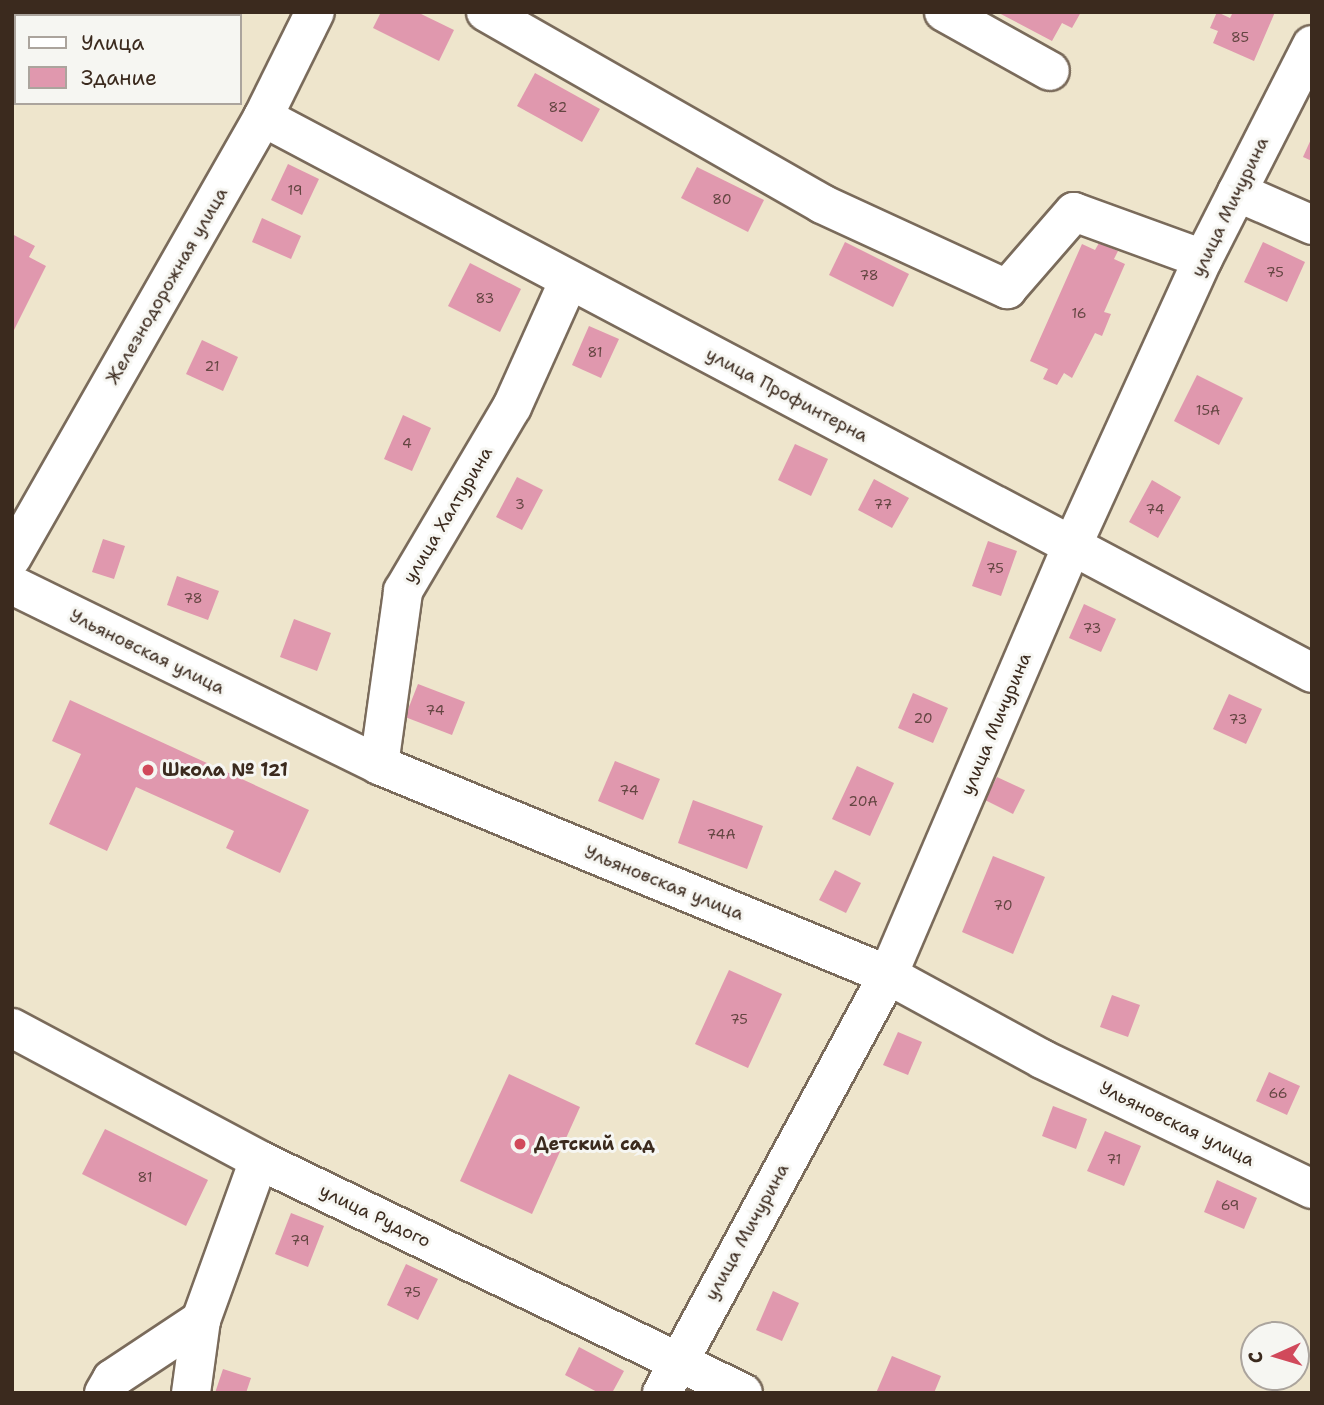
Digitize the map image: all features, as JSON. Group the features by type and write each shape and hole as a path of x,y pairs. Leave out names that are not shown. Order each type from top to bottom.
{"street":[{"name":"Железнодорожная улица","path":"12,557 263,117 315,12"},
{"path":"486,12 822,204 1007,289 1074,212 1203,259"},
{"path":"944,12 1050,71"},
{"name":"улица Мичурина","path":"669,1378 888,975 1072,546 1203,259 1312,45"},
{"name":"улица Профинтерна","path":"263,117 1312,673"},
{"path":"1237,192 1312,225"},
{"name":"улица Халтурина","path":"379,765 403,591 512,407 569,280"},
{"name":"Ульяновская улица","path":"12,585 379,765 888,975 1042,1059 1312,1189"},
{"name":"улица Рудого","path":"12,1028 669,1378 743,1393"},
{"path":"191,1393 201,1320 259,1160"},
{"path":"104,1393 112,1379 201,1320"}],"building":[{"path":"381,12 417,12 454,30 439,61 373,28"},
{"path":"997,12 1081,12 1072,28 1062,23 1052,41"},
{"path":"1217,12 1230,18 1233,12 1275,12 1254,61 1213,43 1218,31 1210,28"},
{"path":"535,73 600,109 582,142 517,106"},
{"path":"1312,137 1312,161 1303,157"},
{"path":"288,164 319,179 302,215 271,200"},
{"path":"697,167 764,200 748,232 681,198"},
{"path":"262,218 301,236 291,259 252,242"},
{"path":"12,234 35,246 29,257 46,266 12,334"},
{"path":"845,242 909,274 893,307 829,275"},
{"path":"1263,242 1305,262 1287,302 1244,282"},
{"path":"1099,243 1118,251 1114,259 1125,264 1104,312 1111,314 1102,336 1095,333 1072,378 1064,373 1057,385 1043,379 1048,369 1030,361 1082,244 1095,250"},
{"path":"470,263 521,289 500,332 448,306"},
{"path":"589,326 619,339 601,378 572,365"},
{"path":"202,340 238,357 223,391 186,374"},
{"path":"1197,375 1243,398 1219,445 1174,421"},
{"path":"403,415 431,428 412,471 384,459"},
{"path":"795,444 828,459 811,496 778,480"},
{"path":"517,477 543,490 522,530 496,517"},
{"path":"874,479 909,498 892,528 858,510"},
{"path":"1152,480 1181,497 1158,538 1129,522"},
{"path":"103,539 125,546 114,579 92,572"},
{"path":"988,541 1017,551 1001,596 972,586"},
{"path":"177,576 219,591 208,620 167,605"},
{"path":"1084,604 1116,619 1101,652 1069,638"},
{"path":"294,619 331,633 317,671 280,657"},
{"path":"418,684 465,702 452,735 405,717"},
{"path":"913,693 948,708 933,743 898,728"},
{"path":"1229,694 1262,709 1246,744 1213,729"},
{"name":"Школа № 121","path":"70,700 309,810 280,873 226,848 234,831 136,787 107,851 49,824 81,754 52,741"},
{"path":"615,761 660,779 643,820 598,801"},
{"path":"857,766 894,783 870,836 832,819"},
{"path":"997,777 1025,790 1013,814 985,800"},
{"path":"693,800 763,826 747,869 678,843"},
{"path":"993,856 1045,877 1013,954 962,932"},
{"path":"835,870 861,883 846,913 819,900"},
{"path":"729,970 782,994 748,1068 695,1044"},
{"path":"1112,995 1140,1005 1128,1037 1100,1027"},
{"path":"898,1032 922,1042 908,1075 883,1065"},
{"path":"1269,1072 1300,1086 1287,1115 1256,1101"},
{"name":"Детский сад","path":"509,1074 580,1107 532,1214 460,1181"},
{"path":"1053,1106 1087,1119 1076,1149 1042,1136"},
{"path":"105,1129 208,1180 186,1226 82,1174"},
{"path":"1105,1131 1141,1146 1124,1186 1087,1171"},
{"path":"1217,1180 1257,1198 1244,1229 1204,1212"},
{"path":"291,1213 324,1226 308,1267 275,1254"},
{"path":"406,1264 438,1279 418,1320 387,1305"},
{"path":"773,1291 799,1303 782,1341 756,1330"},
{"path":"579,1347 624,1371 612,1393 599,1393 565,1375"},
{"path":"892,1356 941,1376 934,1393 876,1393"},
{"path":"223,1369 251,1378 246,1393 215,1393"}],"place":[{"name":"Школа № 121","path":"148,770"},
{"name":"Детский сад","path":"520,1144"}]}
